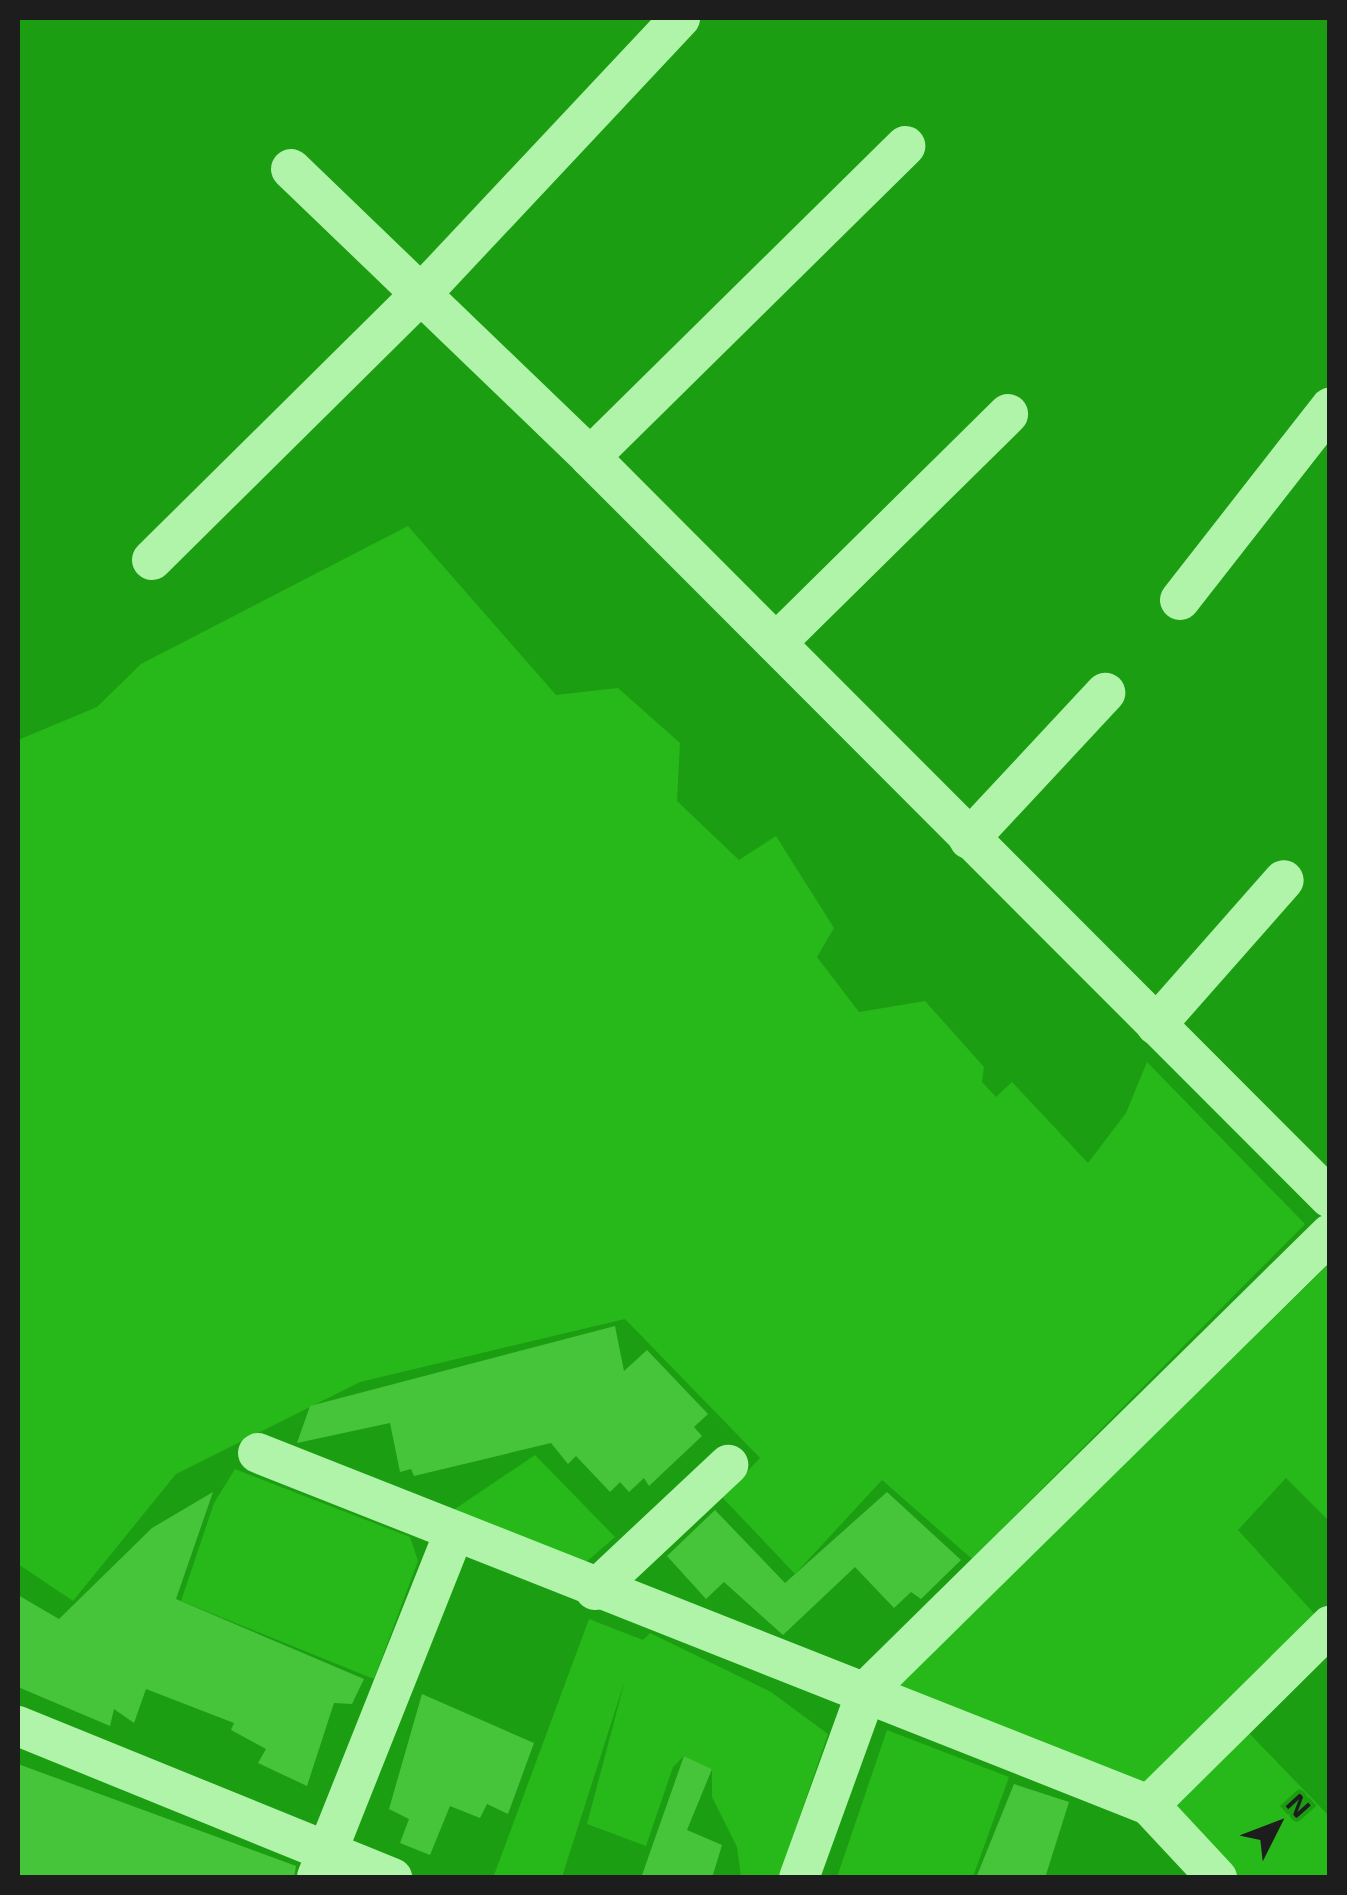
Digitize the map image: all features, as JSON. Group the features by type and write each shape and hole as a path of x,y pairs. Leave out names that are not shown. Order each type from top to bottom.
{"street":[{"path":"152,560 422,293 680,18"},
{"path":"590,456 905,146"},
{"path":"291,169 590,456 1330,1198"},
{"path":"1180,600 1330,408"},
{"path":"776,643 1008,414"},
{"path":"969,839 1105,694"},
{"path":"1156,1025 1284,880"},
{"path":"799,1878 867,1690 1330,1234"},
{"path":"258,1453 595,1590 867,1690 1149,1805 1217,1878"},
{"path":"595,1590 728,1465"},
{"path":"322,1865 454,1532"},
{"path":"1149,1805 1326,1636"},
{"path":"18,1726 322,1865 392,1878"}],"green space":[{"path":"408,526 556,695 618,688 680,743 677,801 739,860 776,836 834,928 817,957 859,1012 925,1001 984,1067 982,1082 996,1097 1012,1082 1088,1163 1126,1113 1147,1062 1305,1224 972,1559 882,1480 795,1574 722,1497 760,1458 625,1319 360,1382 176,1474 73,1601 18,1564 18,740 97,707 141,664"},
{"path":"1329,1264 1329,1521 1286,1478 1238,1530 1320,1620 1142,1786 898,1685"},
{"path":"535,1455 615,1537 585,1563 449,1513"},
{"path":"235,1469 410,1537 418,1561 374,1679 181,1601 214,1503"},
{"path":"589,1619 643,1640 650,1633 771,1692 828,1734 779,1877 741,1877 737,1847 712,1797 712,1769 684,1756 673,1767 646,1846 587,1824 625,1680 562,1877 493,1878"},
{"path":"887,1730 1009,1777 973,1877 837,1877"},
{"path":"1248,1732 1329,1816 1329,1877 1237,1877 1173,1805"}],"building":[{"path":"615,1326 624,1371 647,1350 708,1414 694,1427 702,1436 649,1486 644,1478 629,1492 620,1482 610,1492 576,1456 568,1464 551,1443 414,1476 411,1469 400,1472 390,1423 297,1443 310,1406"},
{"path":"213,1492 176,1599 364,1679 352,1704 334,1703 307,1786 258,1763 266,1749 231,1730 234,1723 146,1689 134,1723 114,1709 110,1726 18,1687 18,1595 59,1619 152,1528"},
{"path":"887,1492 961,1560 921,1599 911,1592 894,1608 855,1567 783,1635 724,1582 706,1599 667,1556 715,1510 785,1583"},
{"path":"422,1694 534,1743 508,1814 487,1804 480,1818 450,1806 430,1855 400,1843 409,1819 389,1809"},
{"path":"684,1756 712,1769 687,1830 722,1845 712,1878 641,1878"},
{"path":"18,1764 296,1866 294,1878 18,1878"},
{"path":"1014,1784 1069,1802 1045,1878 976,1878"}]}
